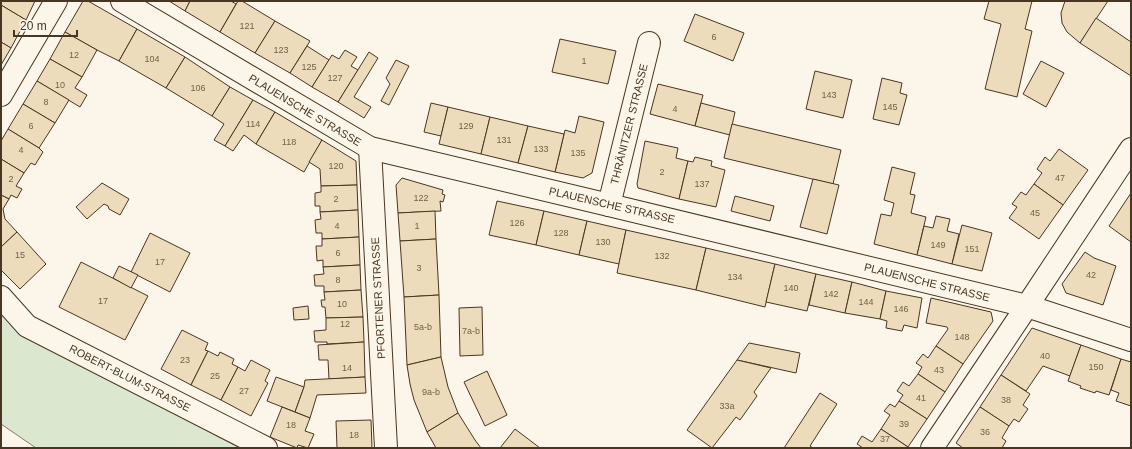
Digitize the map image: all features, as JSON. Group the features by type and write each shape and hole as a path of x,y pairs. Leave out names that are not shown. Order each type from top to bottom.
{"street":[{"path":"1,95 56,1"},
{"name":"PLAUENSCHE STRASSE","path":"122,1 370,148 609,204 1027,306 1131,340"},
{"name":"THRÄNITZER STRASSE","path":"609,204 649,43"},
{"name":"PFORTENER STRASSE","path":"370,148 386,448"},
{"path":"932,448 1131,149"},
{"name":"ROBERT-BLUM-STRASSE","path":"1,298 27,326 266,448"}],"green space":[{"path":"1,312 22,334 240,448 36,448 1,424"}],"building":[{"path":"1,1 35,1 26,20 1,5"},
{"path":"83,1 88,1 137,29 119,61 65,32"},
{"path":"169,1 190,1 185,11"},
{"path":"190,1 231,1 236,4 220,32 185,11"},
{"path":"238,1 242,1 275,21 255,53 220,32"},
{"path":"989,1 1032,1 1025,29 1032,31 1017,97 985,89 1001,24 984,19"},
{"path":"1065,1 1108,1 1080,43 1067,32 1062,23 1061,13"},
{"path":"1,5 26,20 11,48 1,42"},
{"path":"695,14 744,33 733,61 684,41"},
{"path":"1096,18 1131,42 1131,76 1080,43"},
{"path":"275,21 310,41 290,73 255,53"},
{"path":"137,29 185,57 166,88 119,61"},
{"path":"65,32 97,50 82,77 50,59"},
{"path":"560,39 616,51 608,84 552,72"},
{"path":"1,42 11,48 1,65"},
{"path":"307,46 329,60 312,87 290,73"},
{"path":"345,50 357,57 351,66 358,70 338,102 312,87 332,55 339,59"},
{"path":"369,52 378,58 354,97 371,107 364,118 338,102"},
{"path":"185,57 230,87 212,116 166,88"},
{"path":"50,59 82,77 75,88 87,95 80,107 37,81"},
{"path":"396,60 409,66 389,105 381,101 390,84 386,78"},
{"path":"1041,61 1064,73 1046,107 1023,94"},
{"path":"815,71 852,80 843,118 806,109"},
{"path":"882,78 902,83 900,93 907,95 899,125 873,119"},
{"path":"37,81 69,100 55,123 23,104"},
{"path":"658,84 703,95 695,126 650,114"},
{"path":"230,87 253,100 225,146 214,140 224,124 212,116"},
{"path":"253,100 275,112 256,144 244,135 233,151 225,146"},
{"path":"431,103 448,107 441,136 424,132"},
{"path":"701,103 735,112 730,135 695,126"},
{"path":"23,104 55,123 39,148 8,129"},
{"path":"448,107 490,117 481,154 439,144"},
{"path":"275,112 322,140 304,172 256,144"},
{"path":"579,116 604,122 592,173 583,178 555,172 565,130 575,133"},
{"path":"490,117 528,126 518,163 481,154"},
{"path":"732,124 841,150 833,184 724,158"},
{"path":"528,126 564,134 555,172 518,163"},
{"path":"8,129 43,152 35,165 31,163 24,173 1,159 1,141"},
{"path":"322,140 356,161 357,185 321,186 320,169 309,162"},
{"path":"645,141 678,148 676,158 688,161 679,199 638,188 637,184"},
{"path":"1059,149 1088,170 1063,205 1034,184 1042,173 1037,169 1045,157 1050,161"},
{"path":"695,157 712,161 711,166 725,170 716,207 679,199 688,161 693,162"},
{"path":"1,159 24,173 16,186 22,189 17,198 11,195 9,199 1,195"},
{"path":"892,167 915,173 910,194 915,195 911,213 926,217 917,255 874,244 881,214 891,216 894,203 884,200"},
{"path":"402,178 443,190 442,194 445,195 443,202 440,201 441,211 398,213 396,185"},
{"path":"813,179 839,185 827,234 800,227"},
{"path":"102,183 129,199 120,215 109,209 108,206 104,204 87,219 76,207"},
{"path":"1034,184 1063,205 1039,239 1009,218 1017,207 1012,204 1021,192 1026,195"},
{"path":"357,185 358,210 320,212 320,206 315,206 315,193 321,192 321,186"},
{"path":"1131,193 1131,242 1109,226"},
{"path":"1,195 9,199 3,209 5,219 17,232 1,247"},
{"path":"735,196 774,206 770,221 731,211"},
{"path":"497,201 544,211 536,245 489,235"},
{"path":"358,210 359,237 322,239 322,233 316,233 315,220 321,219 320,212"},
{"path":"435,211 436,239 400,241 398,213"},
{"path":"544,211 587,221 579,255 536,245"},
{"path":"936,216 950,219 947,231 959,234 952,264 917,255 924,226 933,228"},
{"path":"587,221 626,230 619,264 579,255"},
{"path":"962,225 992,233 982,271 952,264"},
{"path":"626,230 706,248 696,290 617,273"},
{"path":"17,232 46,264 20,289 1,270 1,247"},
{"path":"150,233 190,253 170,292 131,272"},
{"path":"359,237 360,265 323,267 323,260 317,261 316,246 322,246 322,239"},
{"path":"436,239 439,295 404,297 400,241"},
{"path":"706,248 775,264 765,307 696,290"},
{"path":"1085,252 1094,258 1116,266 1103,305 1066,293 1062,284"},
{"path":"81,262 148,296 125,340 59,307"},
{"path":"775,264 816,274 807,311 766,302"},
{"path":"360,265 361,290 324,292 324,286 315,286 314,275 324,274 323,267"},
{"path":"119,266 138,275 131,288 113,278"},
{"path":"816,274 852,282 845,313 809,305"},
{"path":"852,282 886,291 880,319 845,313"},
{"path":"361,290 363,317 326,318 325,307 322,307 321,300 325,300 324,292"},
{"path":"886,291 922,298 917,328 904,325 902,331 886,328 887,321 880,319"},
{"path":"439,295 441,357 407,365 404,297"},
{"path":"931,298 991,312 993,321 963,364 936,346 948,329 947,327 926,323"},
{"path":"308,306 309,319 294,320 293,308"},
{"path":"482,307 483,355 460,356 459,308"},
{"path":"363,317 364,342 327,344 327,342 315,342 314,331 326,330 326,318"},
{"path":"1032,328 1081,345 1070,376 1043,366 1026,391 1001,375"},
{"path":"182,330 208,343 205,350 208,351 191,385 161,369"},
{"path":"364,342 365,377 329,379 328,360 319,360 318,345"},
{"path":"749,343 800,353 796,373 737,360"},
{"path":"1081,345 1121,359 1109,395 1096,391 1095,393 1080,388 1081,386 1068,381"},
{"path":"936,346 963,364 945,392 918,374 922,367 916,363 923,354 928,358"},
{"path":"208,351 218,356 220,352 234,359 232,364 238,367 221,400 191,385"},
{"path":"441,357 448,387 458,413 427,432 414,400 407,365"},
{"path":"1121,359 1131,362 1131,406 1116,401 1119,393 1111,390"},
{"path":"251,360 270,370 265,381 268,383 251,416 221,400 238,367 245,371"},
{"path":"737,360 771,368 754,392 757,396 740,420 736,417 712,448 687,430"},
{"path":"487,371 507,415 485,426 464,382"},
{"path":"918,374 945,392 927,419 899,401 903,395 897,391 903,382 909,386"},
{"path":"1001,375 1030,394 1023,405 1028,409 1019,422 1014,419 1009,426 980,407"},
{"path":"276,377 304,387 295,412 267,401"},
{"path":"365,377 366,393 317,395 310,418 295,412 305,380"},
{"path":"820,393 837,404 810,446 813,448 784,448"},
{"path":"899,401 927,419 908,447 881,429 890,415 884,411 890,404 895,407"},
{"path":"282,407 310,418 305,431 314,434 308,448 298,445 297,448 270,437"},
{"path":"980,407 1009,426 1002,438 1006,441 1002,448 963,448 956,443"},
{"path":"458,413 481,448 436,448 427,432"},
{"path":"371,420 372,448 337,448 336,421"},
{"path":"515,429 540,448 500,448"},
{"path":"881,429 908,448 863,448 857,444 862,436 872,442"}]}
